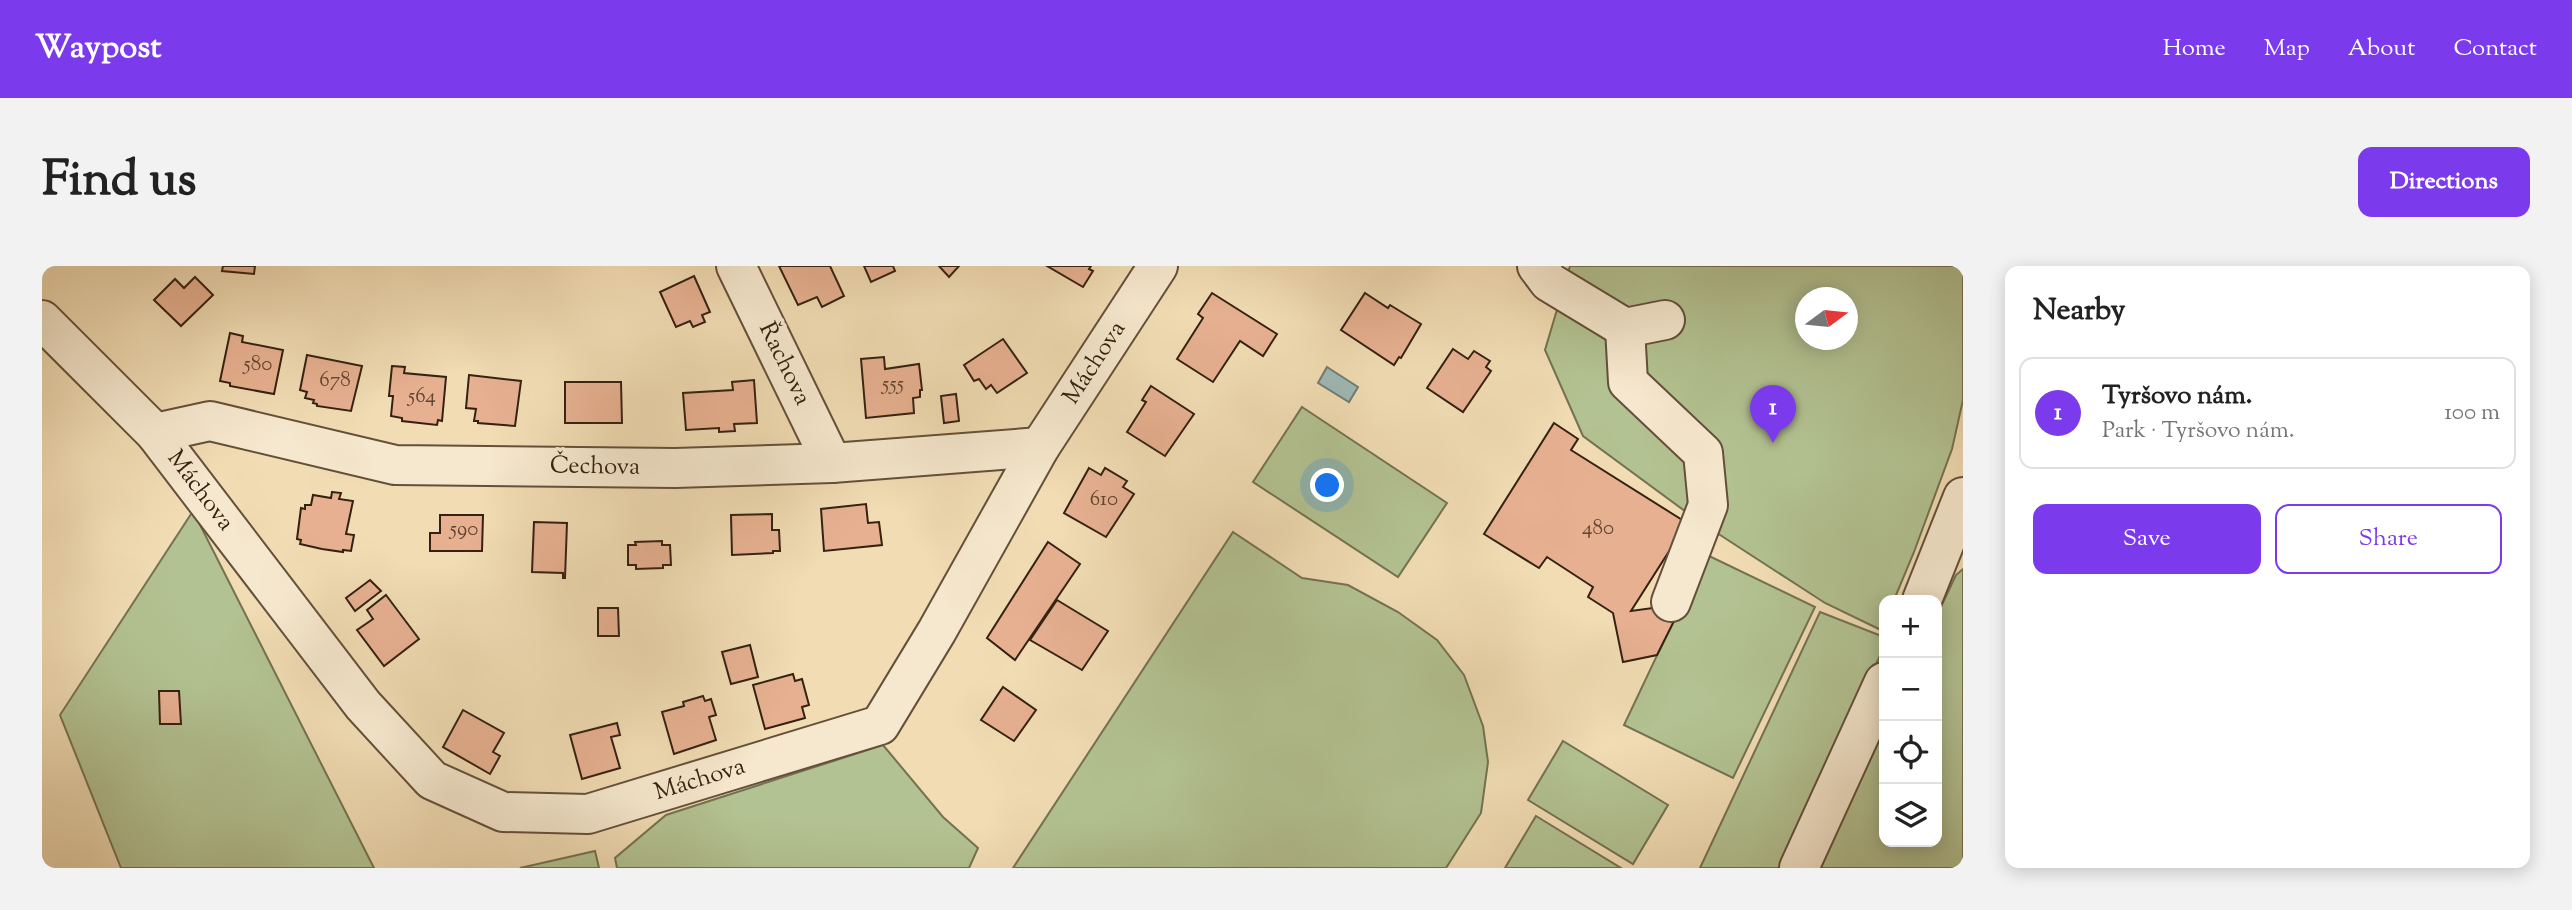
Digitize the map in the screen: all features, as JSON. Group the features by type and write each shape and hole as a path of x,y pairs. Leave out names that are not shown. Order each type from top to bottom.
{"street":[{"name":"Řachova","path":"736,266 832,463"},
{"name":"Máchova","path":"42,320 155,433 363,705 432,780 503,812 589,814 880,725 937,631 1040,447 1158,266"},
{"path":"1537,266 1549,282 1625,328 1665,320"},
{"path":"1625,328 1628,382 1703,453 1708,505 1671,602"},
{"name":"Čechova","path":"155,433 210,421 395,465 675,468 832,463 1040,447"},
{"path":"1928,586 1963,497"},
{"path":"1799,868 1879,693"}],"green space":[{"path":"1570,266 1963,266 1963,400 1952,449 1896,595 1879,595 1879,629 1825,603 1697,520 1583,436 1545,350"},
{"path":"1302,407 1447,503 1398,577 1253,482"},
{"path":"193,511 374,868 121,868 60,715"},
{"path":"1233,532 1302,578 1348,585 1398,612 1437,640 1464,675 1483,726 1488,762 1481,813 1446,868 1013,868"},
{"path":"1705,554 1815,607 1733,778 1624,725"},
{"path":"1963,569 1963,868 1819,868 1879,738 1879,847 1942,847 1942,604 1956,575"},
{"path":"1820,612 1879,635 1879,658 1781,868 1700,868"},
{"path":"1563,741 1668,805 1633,864 1528,800"},
{"path":"883,745 943,817 978,848 969,868 617,868 615,858 666,815"},
{"path":"1536,816 1621,868 1505,868"},
{"path":"595,851 599,868 520,868"}],"water":[{"path":"1327,367 1358,387 1349,402 1318,383"}],"building":[{"path":"223,266 255,266 254,274 222,271"},
{"path":"779,266 830,266 844,296 822,307 817,297 798,305"},
{"path":"864,266 893,266 895,271 871,282"},
{"path":"939,266 959,266 949,277"},
{"path":"1047,266 1091,266 1089,269 1093,271 1083,287"},
{"path":"694,276 710,312 702,315 705,322 693,327 690,321 676,327 660,292"},
{"path":"195,277 213,295 181,326 154,300 175,279 184,288"},
{"path":"1212,293 1277,334 1263,356 1240,341 1213,382 1177,359 1203,318 1198,314"},
{"path":"1365,293 1421,324 1394,365 1341,330"},
{"path":"230,333 243,336 242,342 283,350 274,394 230,386 230,383 220,381"},
{"path":"1003,339 1027,373 997,393 991,385 986,389 979,379 974,381 964,365"},
{"path":"1453,349 1468,359 1474,351 1490,361 1486,367 1491,371 1463,412 1427,388"},
{"path":"307,355 362,366 351,411 317,406 313,403 314,400 305,398 307,392 300,390"},
{"path":"884,357 885,369 919,364 922,390 920,397 913,398 914,413 866,418 861,359"},
{"path":"392,366 405,367 404,373 446,377 442,421 438,420 437,425 402,421 402,418 391,416 393,396 389,396"},
{"path":"469,375 521,381 515,426 474,421 476,409 466,408"},
{"path":"754,380 757,423 734,424 735,431 719,432 719,428 686,430 683,393 733,390 732,382"},
{"path":"565,382 621,382 622,423 565,423"},
{"path":"1151,386 1194,414 1165,456 1127,432 1146,402 1142,400"},
{"path":"956,394 959,421 944,423 941,396"},
{"path":"1554,423 1578,439 1571,450 1687,523 1631,611 1660,607 1676,617 1657,655 1623,662 1613,613 1588,597 1593,587 1547,557 1539,568 1484,534"},
{"path":"1089,468 1101,475 1105,468 1127,481 1123,487 1134,494 1106,537 1064,513"},
{"path":"332,492 341,493 339,499 353,501 346,534 354,535 351,551 322,549 300,544 301,540 297,539 301,508 305,509 305,505 311,505 313,495 331,498"},
{"path":"866,504 868,523 879,522 882,545 824,551 821,509"},
{"path":"772,514 772,530 779,530 780,551 732,555 731,515"},
{"path":"440,515 483,515 482,551 430,551 430,533 440,533"},
{"path":"534,522 567,523 565,578 563,573 532,572"},
{"path":"662,541 662,545 670,545 671,565 636,569 636,565 628,565 628,545 636,545 635,542"},
{"path":"1048,542 1080,564 1015,660 987,638"},
{"path":"370,580 381,591 355,611 346,598"},
{"path":"386,595 419,639 384,666 357,630 373,619 367,610"},
{"path":"1057,600 1108,631 1082,670 1030,640"},
{"path":"598,608 618,608 619,636 598,636"},
{"path":"750,645 758,677 731,684 722,652"},
{"path":"793,674 795,681 802,679 809,705 802,707 805,718 765,729 753,685"},
{"path":"1003,687 1036,710 1014,741 981,720"},
{"path":"159,691 179,691 181,724 160,724"},
{"path":"703,696 705,701 711,699 716,715 709,717 716,740 674,754 662,712 684,706 683,702"},
{"path":"463,710 504,733 493,752 500,756 490,774 443,747"},
{"path":"617,723 620,735 611,737 620,768 582,779 570,735"}],"place":[{"name":"Tyršovo nám.","path":"1773,443"}]}
